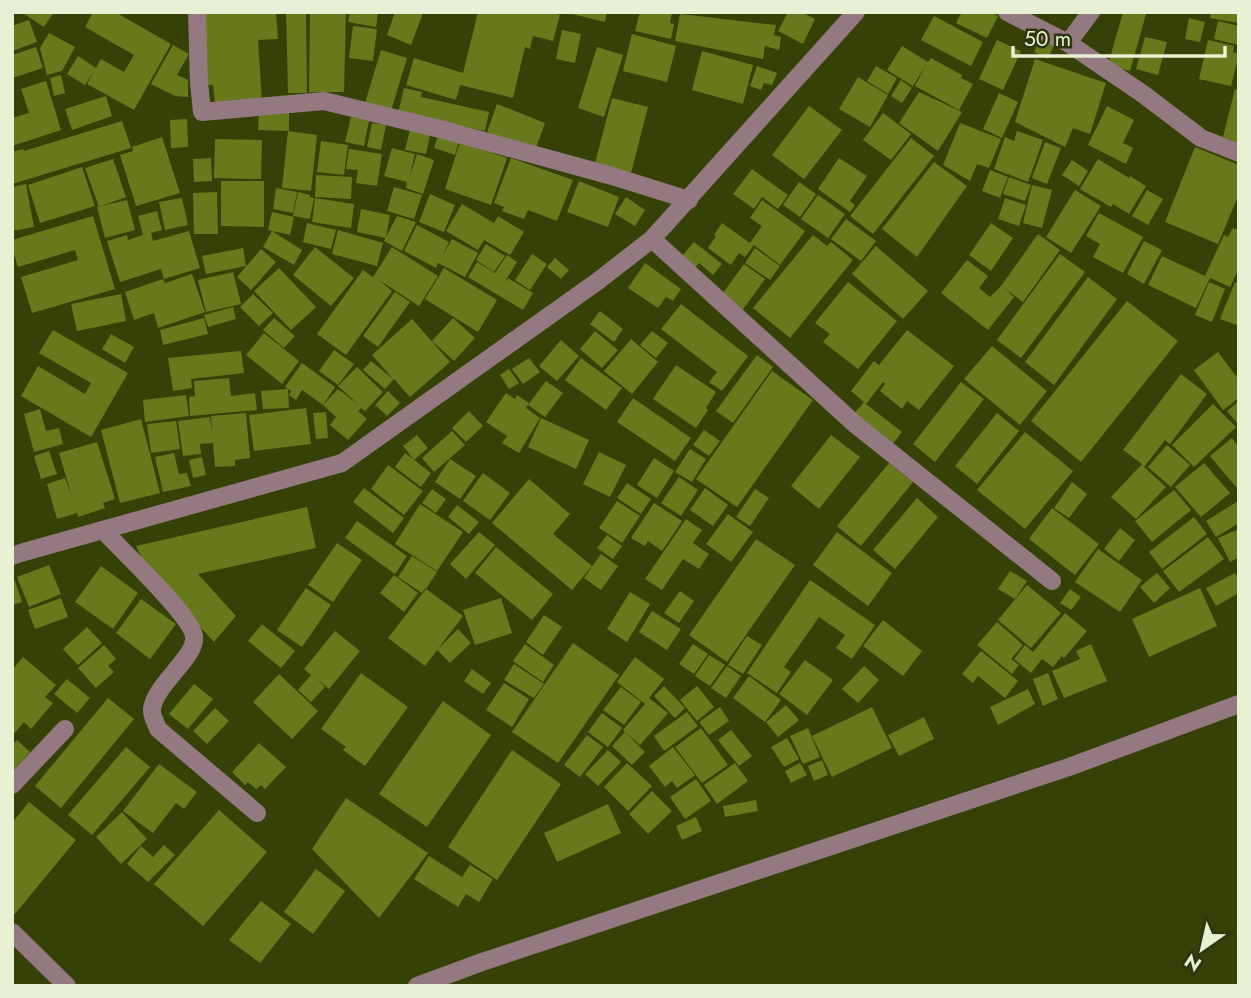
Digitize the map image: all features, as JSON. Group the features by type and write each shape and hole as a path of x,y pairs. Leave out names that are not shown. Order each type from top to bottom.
{"street":[{"path":"197,12 201,112 324,100 612,176 689,200"},
{"path":"12,556 342,463 598,281 652,239 856,12"},
{"path":"1007,12 1068,43 1201,138 1239,153"},
{"path":"1068,43 1091,12"},
{"path":"652,239 856,425 1052,581"},
{"path":"103,530 190,623 195,638 190,650 157,694 152,711 158,729 257,813"},
{"path":"417,986 1069,767 1239,704"},
{"path":"12,785 65,729"},
{"path":"12,932 67,986"}],"building":[{"path":"21,12 54,12 44,27"},
{"path":"93,12 115,12 171,44 134,110 87,84 94,71 85,85 67,74 78,56 96,68 101,59 124,72 134,55 85,27"},
{"path":"203,12 276,12 278,39 258,40 262,101 215,103 213,85 207,85"},
{"path":"286,12 306,12 307,93 288,93"},
{"path":"310,12 346,12 344,92 309,92"},
{"path":"350,12 378,12 376,27 348,22"},
{"path":"395,12 423,13 411,45 387,35"},
{"path":"478,12 548,12 560,15 553,41 533,36 530,49 525,47 513,98 460,85 456,100 406,85 414,58 463,73"},
{"path":"564,12 607,12 605,22"},
{"path":"640,12 672,12 670,23 674,24 671,39 635,31"},
{"path":"788,12 801,12 815,19 803,44 778,31"},
{"path":"962,12 990,12 998,16 987,38 956,23"},
{"path":"1123,12 1146,14 1130,71 1108,65"},
{"path":"1211,12 1239,12 1239,23 1210,18"},
{"path":"680,14 776,25 774,35 781,37 779,50 765,46 763,59 675,41"},
{"path":"934,16 983,42 971,66 921,40"},
{"path":"1189,18 1205,22 1200,42 1185,39"},
{"path":"29,20 37,42 12,51 12,26"},
{"path":"1218,21 1239,26 1239,45 1214,39"},
{"path":"353,26 377,29 373,61 349,58"},
{"path":"562,30 581,34 575,63 556,59"},
{"path":"49,33 75,47 62,71 47,75 40,48"},
{"path":"632,34 676,46 667,82 623,71"},
{"path":"1043,34 1056,41 1048,59 1034,52"},
{"path":"1145,37 1167,42 1158,75 1136,69"},
{"path":"997,40 1021,51 1003,90 979,79"},
{"path":"1208,40 1234,46 1233,52 1239,54 1231,86 1199,79"},
{"path":"173,45 189,54 177,75 188,80 188,97 175,96 151,84"},
{"path":"902,46 928,62 931,58 973,84 959,110 915,86 926,65 913,86 887,70"},
{"path":"36,47 43,68 12,78 12,55"},
{"path":"597,47 623,55 604,117 578,108"},
{"path":"381,50 407,58 391,111 365,103"},
{"path":"702,51 753,65 743,104 692,90"},
{"path":"1035,59 1106,83 1090,134 1073,128 1065,147 1015,122"},
{"path":"757,66 777,73 772,85 764,83 761,90 750,86"},
{"path":"876,66 897,78 888,94 867,81"},
{"path":"61,75 65,93 54,96 50,78"},
{"path":"858,77 888,95 870,127 839,109"},
{"path":"901,80 912,88 902,103 891,96"},
{"path":"46,81 61,130 12,146 12,118 29,113 21,89"},
{"path":"404,88 422,92 421,97 489,112 485,131 435,120 397,117"},
{"path":"1235,89 1239,90 1239,144 1223,137"},
{"path":"919,92 962,112 938,151 899,123"},
{"path":"999,93 1018,102 1002,138 983,129"},
{"path":"106,96 112,116 72,130 65,109"},
{"path":"612,98 648,107 631,173 595,163"},
{"path":"497,104 545,123 535,151 487,132"},
{"path":"809,106 842,130 804,179 772,155"},
{"path":"1107,106 1134,120 1123,143 1133,148 1126,164 1088,145"},
{"path":"259,108 289,109 289,131 258,130"},
{"path":"883,113 911,134 891,160 863,140"},
{"path":"351,117 369,121 364,146 345,142"},
{"path":"187,119 188,147 171,148 170,120"},
{"path":"122,121 131,148 12,184 12,152 24,151"},
{"path":"372,123 386,125 381,150 367,147"},
{"path":"960,123 1001,139 989,168 977,164 970,181 943,165"},
{"path":"410,130 430,135 426,154 405,150"},
{"path":"440,130 460,137 455,155 434,148"},
{"path":"288,131 317,135 311,191 282,188"},
{"path":"1017,131 1043,140 1028,182 994,169 1005,137 1014,141"},
{"path":"162,137 180,193 136,206 120,155 133,151 132,147"},
{"path":"911,138 934,156 873,234 850,216"},
{"path":"215,139 262,140 261,179 214,178"},
{"path":"321,141 348,145 344,175 317,172"},
{"path":"460,142 507,158 491,205 445,189"},
{"path":"1045,142 1061,148 1047,184 1032,178"},
{"path":"1195,147 1239,165 1239,194 1218,244 1165,222"},
{"path":"392,148 415,154 409,179 417,154 434,160 423,194 406,188 407,182 384,176"},
{"path":"349,149 382,154 377,186 356,183 358,170 346,169"},
{"path":"211,158 212,181 194,182 193,159"},
{"path":"511,158 573,180 557,221 528,210 524,219 502,211 504,207 494,203"},
{"path":"839,158 867,176 850,201 855,205 850,212 818,189"},
{"path":"113,159 126,197 99,207 85,168"},
{"path":"1098,159 1146,186 1129,214 1080,189"},
{"path":"1072,160 1088,171 1079,186 1062,175"},
{"path":"934,162 967,186 917,257 882,229"},
{"path":"82,167 95,206 40,223 28,185"},
{"path":"752,169 788,195 778,209 762,197 754,209 733,194"},
{"path":"990,170 1008,177 1000,198 982,191"},
{"path":"316,175 352,177 351,199 315,197"},
{"path":"1009,177 1031,185 1025,201 1003,194"},
{"path":"221,181 264,181 264,227 221,226"},
{"path":"579,181 619,197 608,227 567,212"},
{"path":"799,182 816,194 800,217 783,205"},
{"path":"26,184 34,227 12,231 12,187"},
{"path":"1032,185 1052,190 1042,228 1023,223"},
{"path":"394,187 422,195 414,219 387,211"},
{"path":"276,188 297,192 293,213 273,209"},
{"path":"1075,190 1101,206 1071,253 1046,237"},
{"path":"1147,190 1163,199 1148,225 1132,216"},
{"path":"217,192 218,234 194,234 193,193"},
{"path":"298,192 314,198 310,219 293,216"},
{"path":"430,194 455,205 444,232 419,222"},
{"path":"818,195 845,214 828,238 801,219"},
{"path":"626,197 645,210 635,226 615,214"},
{"path":"182,198 188,225 165,230 159,202"},
{"path":"315,198 354,204 351,228 312,222"},
{"path":"1005,198 1026,205 1019,226 998,219"},
{"path":"127,200 135,230 105,238 97,207"},
{"path":"762,200 805,231 780,265 754,245 745,257 739,253 731,265 708,248 722,223 750,243 762,226 750,218"},
{"path":"462,204 494,223 498,216 524,232 510,255 484,240 478,250 446,231"},
{"path":"361,209 390,215 386,238 357,232"},
{"path":"157,211 162,230 151,233 153,241 189,231 200,268 164,279 161,269 120,282 107,241 127,235 128,240 143,235 138,216"},
{"path":"272,212 294,217 290,235 268,230"},
{"path":"1099,213 1143,237 1123,273 1093,257 1100,244 1086,236"},
{"path":"93,216 115,289 32,313 21,277 78,260 75,250 18,267 12,240"},
{"path":"397,216 416,222 402,251 384,241"},
{"path":"846,219 876,241 861,261 831,239"},
{"path":"307,223 336,230 331,249 303,242"},
{"path":"991,223 1013,238 991,271 969,255"},
{"path":"417,225 449,242 442,257 452,239 478,253 465,277 438,263 436,268 404,251"},
{"path":"1233,228 1239,230 1239,268 1230,287 1210,278 1196,308 1148,285 1162,256 1205,276 1224,235 1228,237"},
{"path":"338,230 383,243 377,266 332,254"},
{"path":"272,231 302,250 294,265 263,247"},
{"path":"1038,234 1060,250 1023,302 1004,288 1014,297 988,330 941,293 967,260 988,276 979,288 990,297"},
{"path":"813,235 827,246 831,242 853,260 790,338 753,308"},
{"path":"1144,241 1162,250 1144,284 1127,274"},
{"path":"694,242 722,264 713,275 699,263 692,271 679,260"},
{"path":"486,244 505,256 494,272 476,260"},
{"path":"876,246 928,291 903,319 852,274"},
{"path":"315,247 354,278 331,306 293,275"},
{"path":"392,247 438,276 419,306 379,280 392,291 346,355 317,334 363,270 373,277"},
{"path":"243,248 246,266 206,274 202,256"},
{"path":"755,248 780,266 770,280 745,263"},
{"path":"261,249 276,262 251,290 237,277"},
{"path":"532,254 547,264 530,290 515,280"},
{"path":"1060,254 1085,272 1021,358 997,340"},
{"path":"507,255 517,262 506,280 508,278 533,293 523,310 468,277 477,262 495,273"},
{"path":"555,258 569,270 561,279 547,267"},
{"path":"645,263 681,289 673,301 666,297 658,308 628,288"},
{"path":"744,264 765,279 741,312 720,297"},
{"path":"279,268 316,307 291,330 254,291"},
{"path":"444,268 497,300 478,332 425,299"},
{"path":"233,272 241,304 206,312 198,280"},
{"path":"192,274 205,312 158,328 154,313 134,320 125,292 163,279 166,286 165,283"},
{"path":"1088,277 1117,299 1054,385 1025,362"},
{"path":"848,282 897,321 858,369 823,342 830,334 815,323"},
{"path":"1209,282 1225,289 1212,322 1195,315"},
{"path":"1235,282 1239,284 1239,326 1220,319"},
{"path":"395,292 410,302 378,347 363,336"},
{"path":"121,294 126,321 77,331 71,304"},
{"path":"253,294 273,313 259,326 240,307"},
{"path":"1127,301 1178,341 1081,462 1031,421"},
{"path":"681,304 748,356 722,391 709,382 717,372 661,329"},
{"path":"233,307 236,319 208,327 204,315"},
{"path":"600,311 623,329 614,342 590,324"},
{"path":"204,318 208,334 163,345 160,330"},
{"path":"274,318 295,336 284,348 263,330"},
{"path":"453,318 475,338 454,361 432,341"},
{"path":"412,319 450,362 410,397 394,379 385,389 363,370 371,361 393,379 372,355"},
{"path":"53,330 128,373 91,437 21,396 38,366 85,394 91,383 39,353"},
{"path":"907,330 954,366 919,410 907,401 902,409 880,391 885,384 883,382 866,404 902,432 891,446 853,415 864,402 851,391 874,361 879,365"},
{"path":"595,331 618,350 602,368 580,349"},
{"path":"652,331 668,343 656,358 640,345"},
{"path":"264,333 299,361 282,384 246,355"},
{"path":"111,334 134,347 125,363 102,349"},
{"path":"631,339 658,362 632,394 604,371"},
{"path":"561,340 579,356 557,381 539,366"},
{"path":"992,346 1047,391 1020,425 964,379"},
{"path":"334,350 354,364 338,385 319,371"},
{"path":"241,351 244,373 191,379 192,388 173,391 168,358"},
{"path":"1218,352 1239,380 1239,398 1223,410 1194,370"},
{"path":"757,355 773,367 733,423 716,411"},
{"path":"529,358 540,372 523,384 512,369"},
{"path":"581,358 622,388 606,410 565,380"},
{"path":"302,363 335,387 323,405 302,390 296,400 289,395 291,391 285,387"},
{"path":"676,365 716,392 696,428 653,399"},
{"path":"357,367 383,392 365,411 361,408 358,411 367,419 348,440 330,425 336,417 323,405 338,389 359,405 338,386"},
{"path":"509,369 519,383 509,389 500,375"},
{"path":"772,371 813,400 737,507 696,479"},
{"path":"1181,374 1207,394 1170,444 1165,440 1144,467 1166,487 1136,519 1111,497 1142,464 1123,450"},
{"path":"229,378 231,396 255,393 257,410 190,416 189,397 195,396 194,381"},
{"path":"546,381 563,393 545,417 528,405"},
{"path":"961,382 984,399 935,462 913,444"},
{"path":"288,389 289,408 263,409 261,391"},
{"path":"388,391 400,403 387,416 375,405"},
{"path":"506,393 515,399 517,395 529,403 526,408 540,418 519,453 502,443 507,436 486,422"},
{"path":"186,395 189,416 145,422 143,400"},
{"path":"633,398 691,438 675,461 617,422"},
{"path":"1239,401 1239,425 1227,411"},
{"path":"1213,404 1236,427 1194,467 1172,445"},
{"path":"306,408 311,444 254,451 249,415"},
{"path":"40,409 46,431 59,428 63,444 34,452 24,414"},
{"path":"469,411 483,426 466,442 452,428"},
{"path":"326,412 328,438 316,439 313,413"},
{"path":"246,413 250,458 235,460 235,466 215,467 213,443 200,444 201,454 183,456 178,421 210,417 212,432 211,416"},
{"path":"997,413 1019,431 977,484 955,466"},
{"path":"541,418 589,440 576,469 528,447"},
{"path":"141,419 160,493 120,503 101,430"},
{"path":"176,421 180,449 151,453 147,424"},
{"path":"704,430 720,441 709,456 693,445"},
{"path":"452,431 465,445 434,472 422,458"},
{"path":"1025,432 1073,471 1025,529 977,490"},
{"path":"417,435 428,448 414,460 403,446"},
{"path":"831,435 860,457 819,509 791,486"},
{"path":"1232,438 1239,447 1239,485 1236,487 1210,456"},
{"path":"97,442 115,499 103,503 105,508 78,517 77,513 57,519 47,484 65,478 72,497 59,453"},
{"path":"1167,445 1190,465 1171,487 1148,467"},
{"path":"690,449 706,459 692,482 675,472"},
{"path":"49,451 57,474 41,479 34,456"},
{"path":"599,452 626,465 610,497 583,484"},
{"path":"174,453 179,474 187,473 191,486 163,492 155,457"},
{"path":"405,453 431,473 421,487 395,467"},
{"path":"202,457 206,475 193,478 189,460"},
{"path":"654,458 674,471 657,498 637,485"},
{"path":"450,459 476,476 460,499 435,482"},
{"path":"889,463 913,482 861,546 837,526"},
{"path":"1204,463 1230,493 1201,517 1175,487"},
{"path":"388,465 423,491 404,515 371,489"},
{"path":"483,473 510,493 490,520 463,501"},
{"path":"679,477 698,490 681,516 661,503"},
{"path":"529,479 570,514 553,534 592,566 572,590 492,523"},
{"path":"1072,482 1087,494 1069,518 1054,508"},
{"path":"627,483 651,499 641,514 617,498"},
{"path":"364,488 404,518 393,533 353,502"},
{"path":"705,488 728,505 713,526 690,510"},
{"path":"432,489 446,499 436,513 422,503"},
{"path":"755,489 769,498 750,526 736,517"},
{"path":"1174,490 1191,510 1152,542 1135,521"},
{"path":"917,498 938,517 895,569 873,550"},
{"path":"617,501 640,516 622,543 599,528"},
{"path":"1238,501 1239,523 1216,537 1206,521"},
{"path":"654,503 682,521 662,551 648,541 645,546 631,538"},
{"path":"420,504 463,532 437,571 395,544"},
{"path":"457,505 479,522 469,534 448,517"},
{"path":"307,507 316,548 198,574 236,616 214,642 148,570 136,546"},
{"path":"1052,508 1099,544 1075,575 1029,539"},
{"path":"728,514 753,532 731,562 706,544"},
{"path":"1194,517 1207,534 1162,569 1149,552"},
{"path":"686,519 702,530 693,543 709,554 699,569 683,559 662,590 645,579"},
{"path":"357,521 407,556 395,574 345,538"},
{"path":"1120,528 1135,540 1119,561 1104,549"},
{"path":"1239,529 1239,557 1230,562 1218,538"},
{"path":"479,532 495,545 466,579 450,564"},
{"path":"837,532 892,573 868,606 813,565"},
{"path":"607,535 622,546 613,559 597,548"},
{"path":"1208,537 1224,559 1179,592 1163,571"},
{"path":"756,539 795,565 727,662 689,635"},
{"path":"337,543 362,560 333,602 308,585"},
{"path":"496,547 553,594 532,620 475,573"},
{"path":"1098,549 1142,580 1120,612 1075,582"},
{"path":"601,554 618,566 601,590 584,578"},
{"path":"412,556 437,572 422,593 398,577"},
{"path":"49,565 61,594 29,607 17,577"},
{"path":"101,566 138,593 113,629 75,602"},
{"path":"1010,571 1027,581 1015,599 998,589"},
{"path":"1157,573 1170,588 1154,603 1140,587"},
{"path":"1235,573 1239,580 1239,593 1216,606 1206,588"},
{"path":"394,575 418,593 404,612 380,593"},
{"path":"810,580 875,625 852,659 836,648 845,635 819,617 784,667 791,672 777,693 747,673"},
{"path":"12,581 15,581 22,602 12,605"},
{"path":"1027,585 1061,613 1031,648 998,620"},
{"path":"306,588 331,605 302,647 277,630"},
{"path":"1200,588 1217,626 1149,657 1132,619"},
{"path":"426,589 463,616 425,666 388,638"},
{"path":"1070,589 1081,597 1071,610 1060,603"},
{"path":"680,591 694,601 679,623 664,613"},
{"path":"630,592 650,604 627,642 607,629"},
{"path":"61,598 68,617 35,629 28,610"},
{"path":"501,598 512,633 475,645 463,610"},
{"path":"141,599 176,624 150,659 116,633"},
{"path":"652,611 681,629 667,650 639,632"},
{"path":"1065,613 1087,631 1053,667 1042,659 1031,673 1014,659 1025,645 1033,652"},
{"path":"544,615 562,627 543,655 526,642"},
{"path":"883,620 922,651 903,676 863,646"},
{"path":"997,622 1023,645 1011,659 1019,665 1012,674 977,645"},
{"path":"262,624 295,651 281,668 248,641"},
{"path":"87,627 102,643 78,665 63,649"},
{"path":"458,629 471,643 450,663 437,650"},
{"path":"335,631 360,651 329,689 317,679 325,687 311,702 298,690 311,675 304,669"},
{"path":"747,636 762,645 743,674 728,665"},
{"path":"573,643 619,675 558,763 512,732"},
{"path":"525,644 554,665 543,682 513,661"},
{"path":"693,644 708,654 694,674 679,664"},
{"path":"1091,644 1107,681 1064,698 1052,671 1080,659 1076,651"},
{"path":"104,645 116,659 108,666 114,672 96,688 78,668"},
{"path":"981,651 1018,681 1005,698 978,676 973,683 962,674"},
{"path":"709,655 725,665 710,686 695,676"},
{"path":"23,657 56,685 45,697 53,703 31,729 24,722 12,736 12,670"},
{"path":"635,657 664,679 649,698 668,713 640,745 623,730 645,704 617,682"},
{"path":"805,660 833,680 807,715 779,694"},
{"path":"514,664 544,684 534,698 504,680"},
{"path":"727,666 741,676 726,698 711,688"},
{"path":"864,666 879,680 858,703 842,689"},
{"path":"472,669 491,683 483,694 464,681"},
{"path":"361,673 408,707 365,766 343,750 346,747 321,729"},
{"path":"1048,673 1058,699 1043,706 1033,679"},
{"path":"279,674 318,711 292,739 253,702"},
{"path":"749,676 781,700 765,722 733,698"},
{"path":"67,679 90,698 77,713 54,694"},
{"path":"504,683 529,699 512,727 486,710"},
{"path":"194,684 213,699 188,729 169,714"},
{"path":"664,686 685,708 675,718 654,696"},
{"path":"697,686 714,707 697,721 680,700"},
{"path":"621,687 641,702 624,725 603,710"},
{"path":"1028,689 1035,704 998,725 990,707"},
{"path":"108,698 134,719 61,808 35,786"},
{"path":"443,701 491,735 427,827 379,794"},
{"path":"786,705 799,720 778,737 766,722"},
{"path":"720,707 729,721 709,735 699,722"},
{"path":"872,707 892,748 832,777 812,736"},
{"path":"215,708 229,721 207,744 193,731"},
{"path":"687,712 698,726 664,751 654,736"},
{"path":"602,713 622,728 608,747 588,732"},
{"path":"924,717 934,739 899,756 888,735"},
{"path":"701,728 728,765 702,783 675,747"},
{"path":"808,728 820,757 803,764 790,736"},
{"path":"731,730 752,756 739,766 718,740"},
{"path":"625,732 645,752 632,765 612,746"},
{"path":"587,735 603,747 580,777 564,765"},
{"path":"787,738 799,759 784,767 771,747"},
{"path":"17,740 30,752 12,772 12,745"},
{"path":"259,743 286,767 265,789 261,785 256,789 248,782 245,785 232,772"},
{"path":"126,747 150,767 92,835 68,815"},
{"path":"673,747 695,775 677,788 672,781 665,787 649,766"},
{"path":"512,750 561,784 497,880 448,847"},
{"path":"608,750 621,762 598,786 585,774"},
{"path":"822,760 828,775 814,781 808,766"},
{"path":"627,763 652,786 628,811 604,787"},
{"path":"735,763 748,781 717,804 704,785"},
{"path":"800,763 807,775 791,783 785,771"},
{"path":"159,764 197,792 184,809 176,803 153,833 123,811"},
{"path":"696,779 711,801 685,819 670,797"},
{"path":"652,791 672,811 648,834 629,814"},
{"path":"346,798 428,853 379,918 312,849"},
{"path":"756,800 758,811 725,817 723,806"},
{"path":"29,802 76,840 14,915 12,823"},
{"path":"608,804 621,833 557,862 544,833"},
{"path":"219,810 267,852 203,926 154,884"},
{"path":"122,812 147,839 121,864 96,837"},
{"path":"696,817 702,831 682,840 676,826"},
{"path":"164,845 175,855 148,882 127,864 141,846 153,857"},
{"path":"429,856 462,877 470,865 493,879 479,902 466,894 458,907 414,879"},
{"path":"316,869 345,891 313,934 284,912"},
{"path":"261,901 291,924 260,963 229,940"}]}
